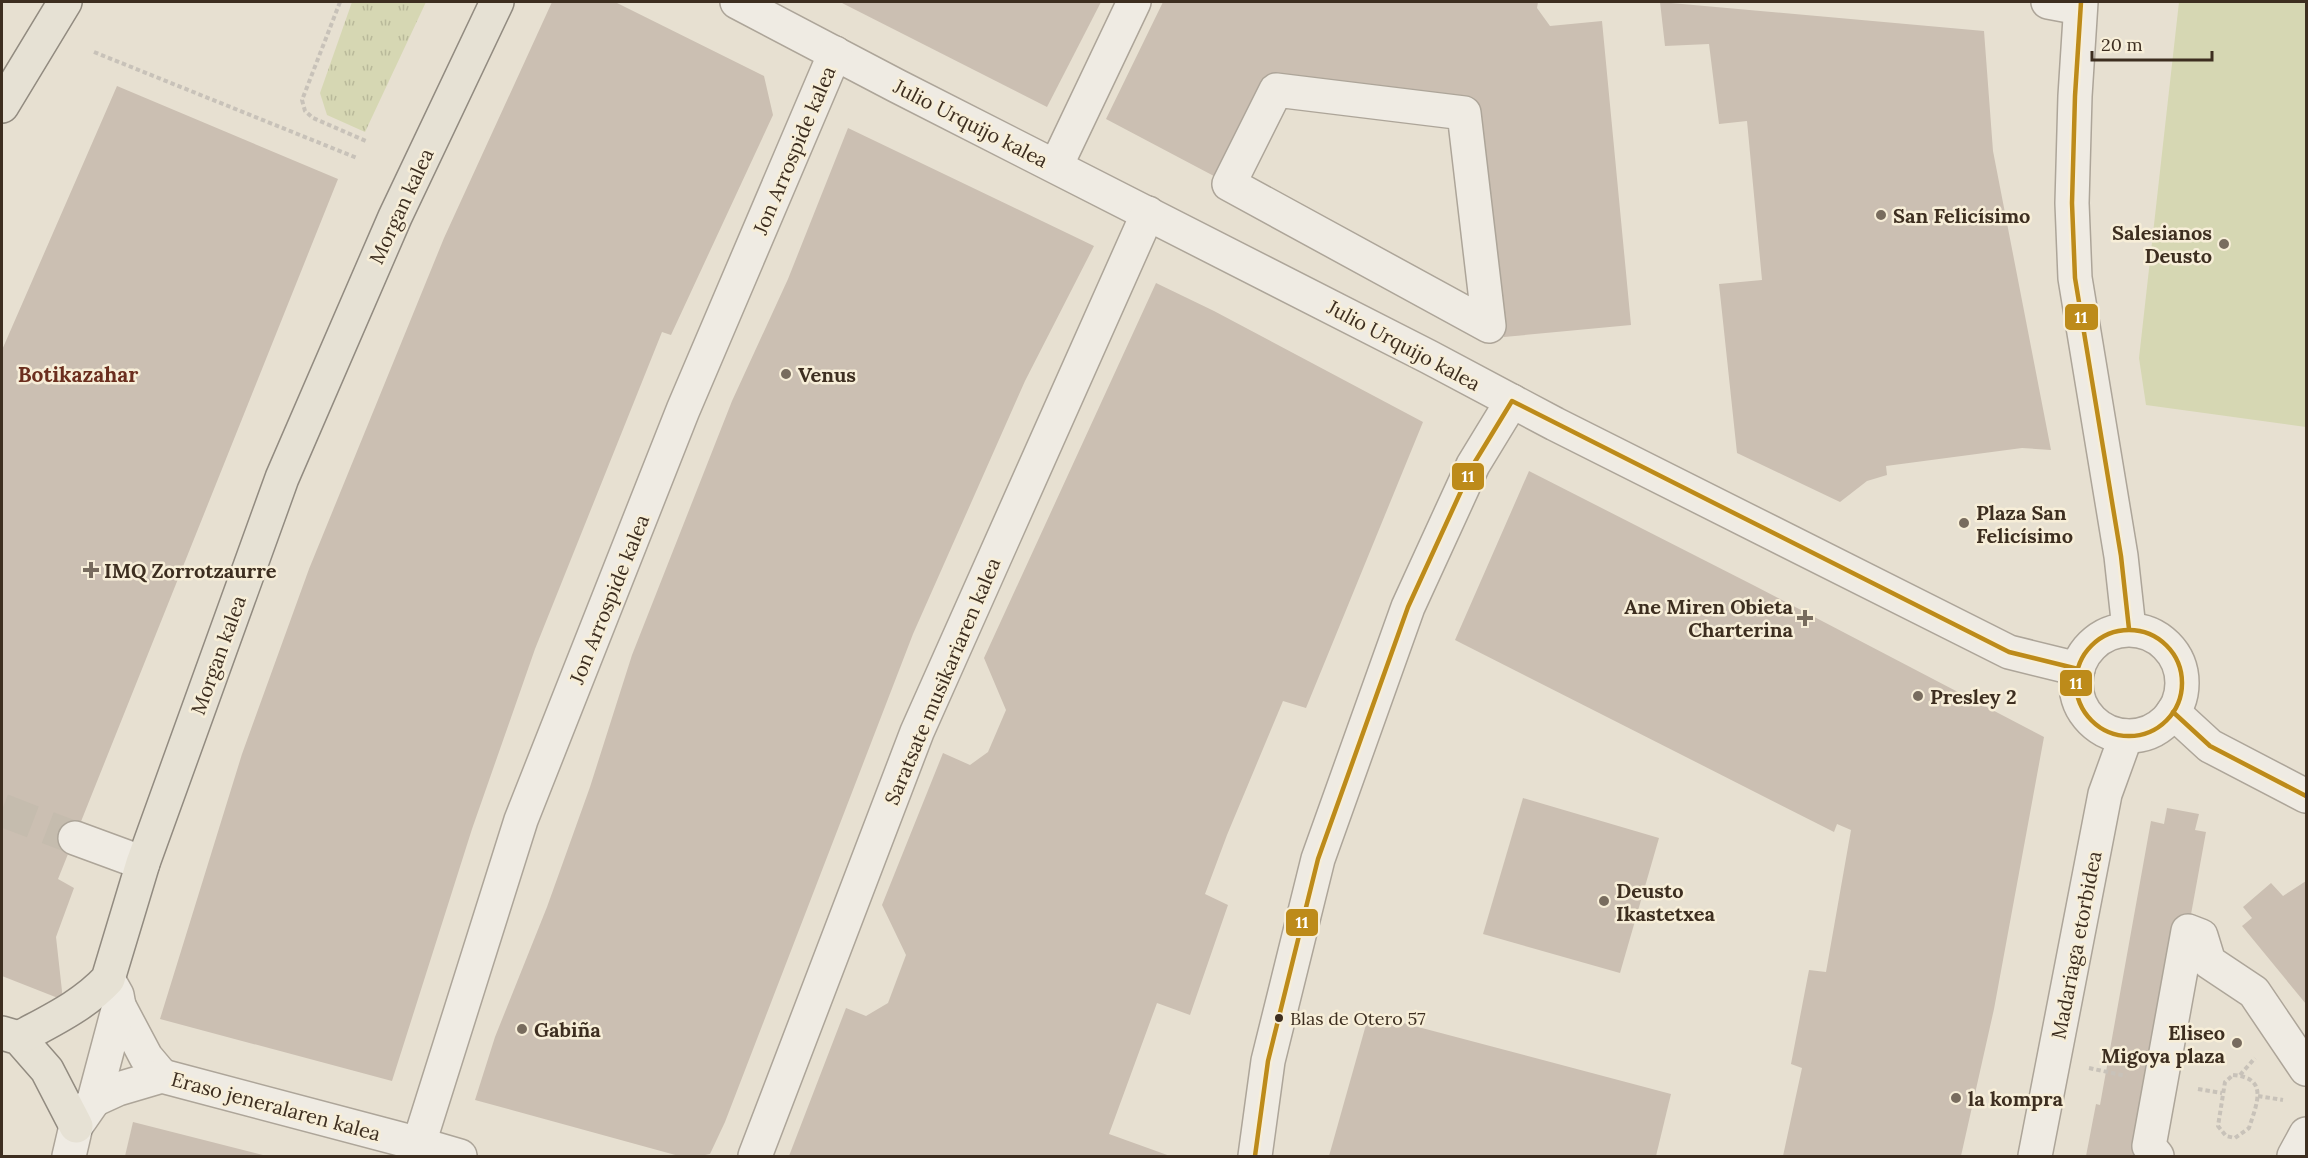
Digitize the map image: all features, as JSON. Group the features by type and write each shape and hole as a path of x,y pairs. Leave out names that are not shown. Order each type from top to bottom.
{"main road":[{"path":"2,106 65,2"},
{"name":"Morgan kalea","path":"113,992 143,863 278,489 312,405 395,217 497,2"},
{"path":"80,1127 47,1070 10,1036 75,1007 95,993 113,992"}],"street":[{"name":"Julio Urquijo kalea","path":"737,2 1429,357 1512,402 2008,652 2045,659 2078,669"},
{"path":"1056,166 1134,2"},
{"path":"2048,2 2080,5 2072,204 2074,278 2121,556 2129,629"},
{"name":"Jon Arrospide kalea","path":"417,1150 521,820 683,410 835,53"},
{"path":"1276,90 1464,114 1489,326 1229,184 1276,90"},
{"name":"Saratsate musikariaren kalea","path":"755,1156 917,732 1148,213"},
{"path":"1255,1156 1268,1061 1318,858 1408,607 1473,465 1512,402"},
{"path":"2129,629 2145,632 2160,639 2175,658 2182,681 2181,697 2165,723 2153,731 2126,736 2104,729 2086,714 2078,700 2076,685 2078,669 2085,653 2096,640 2112,632 2129,629"},
{"path":"2173,712 2210,746 2307,796"},
{"name":"Madariaga etorbidea","path":"2035,1156 2105,794 2126,736"},
{"path":"75,838 143,863"},
{"path":"2157,1156 2150,1146 2188,931 2201,936 2209,962 2254,992 2307,1069"},
{"name":"Eraso jeneralaren kalea","path":"113,992 146,1057 162,1076"},
{"name":"Morgan kalea","path":"80,1127 113,992"},
{"name":"Eraso jeneralaren kalea","path":"80,1127 118,1089 162,1076 417,1150 460,1156"},
{"path":"2294,1156 2307,1134"}],"path":[{"path":"340,2 302,100 305,111 313,118 366,141"},
{"path":"94,52 357,158"},
{"path":"2233,1075 2251,1078 2257,1085 2258,1096 2249,1128 2235,1138 2226,1136 2218,1126 2222,1093 2225,1082 2233,1075"}],"green space":[{"path":"352,2 426,2 365,132 327,115 320,93"},
{"name":"Salesianos Deusto","path":"2179,2 2306,2 2306,427 2146,405 2139,358"}],"building":[{"path":"552,2 615,2 764,76 773,115 671,335 662,332 535,649 472,829 392,1081 160,1019 242,754 309,569 444,238"},
{"path":"840,2 1101,2 1047,107"},
{"path":"1163,2 1538,2 1537,8 1550,26 1602,21 1631,325 1504,337 1464,113 1276,90 1229,184 1106,119"},
{"name":"San Felicísimo","path":"1660,2 1984,31 1993,151 2051,450 2022,448 1886,466 1887,475 1867,481 1840,502 1737,453 1719,284 1762,280 1747,121 1719,124 1709,44 1665,46"},
{"name":"IMQ Zorrotzaurre","path":"117,86 338,179 58,879 74,888 56,937 63,1000 2,976 2,350"},
{"path":"848,128 1094,246 1025,381 913,634 725,1122 710,1154 679,1156 475,1100 495,1037 547,907 590,787 632,655 732,401 788,279"},
{"path":"1156,283 1214,311 1423,422 1306,708 1283,701 1227,835 1205,894 1228,905 1190,1015 1157,1003 1109,1134 1170,1156 789,1156 846,1008 866,1016 888,1003 906,955 882,905 943,753 970,765 988,752 1006,710 984,658"},
{"path":"1529,471 2044,737 1994,1009 1961,1156 1783,1156 1802,1068 1791,1064 1809,970 1826,972 1851,830 1837,824 1834,832 1455,640"},
{"path":"1523,798 1659,838 1620,973 1483,934"},
{"path":"2167,808 2199,814 2195,830 2206,832 2163,1068 2157,1156 2086,1156 2096,1104 2100,1105 2151,821 2164,824"},
{"path":"2306,881 2306,1004 2242,926 2252,918 2243,907 2271,883 2283,896"},
{"path":"1369,1014 1671,1094 1656,1156 1329,1156"},
{"path":"133,1122 267,1156 125,1156"}],"tunnel":[{"path":"2,810 75,838"}],"transit line":[{"name":"11","path":"2081,2 2072,203 2075,278 2121,556 2129,629"},
{"name":"11","path":"1255,1156 1268,1061 1318,859 1408,607 1473,465 1512,401 2009,652 2078,669"},
{"name":"11","path":"2129,630 2149,634 2166,646 2178,663 2182,683 2178,703 2166,720 2149,732 2129,736 2109,732 2092,720 2080,703 2076,683 2080,663 2092,646 2109,634 2129,630"},
{"name":"11","path":"2173,712 2210,746 2306,796"}],"place":[{"name":"San Felicísimo","path":"1881,215"},
{"name":"Salesianos Deusto","path":"2224,244"},
{"name":"Venus","path":"786,374"},
{"name":"Plaza San Felicísimo","path":"1964,523"},
{"name":"IMQ Zorrotzaurre","path":"91,570"},
{"name":"Ane Miren Obieta Charterina","path":"1805,618"},
{"name":"Presley 2","path":"1918,696"},
{"name":"Deusto Ikastetxea","path":"1604,901"},
{"name":"Blas de Otero 57","path":"1279,1018"},
{"name":"Gabiña","path":"522,1029"},
{"name":"Eliseo Migoya plaza","path":"2237,1043"},
{"name":"la kompra","path":"1956,1098"}],"district":[{"name":"Botikazahar","path":"78,374"}]}
